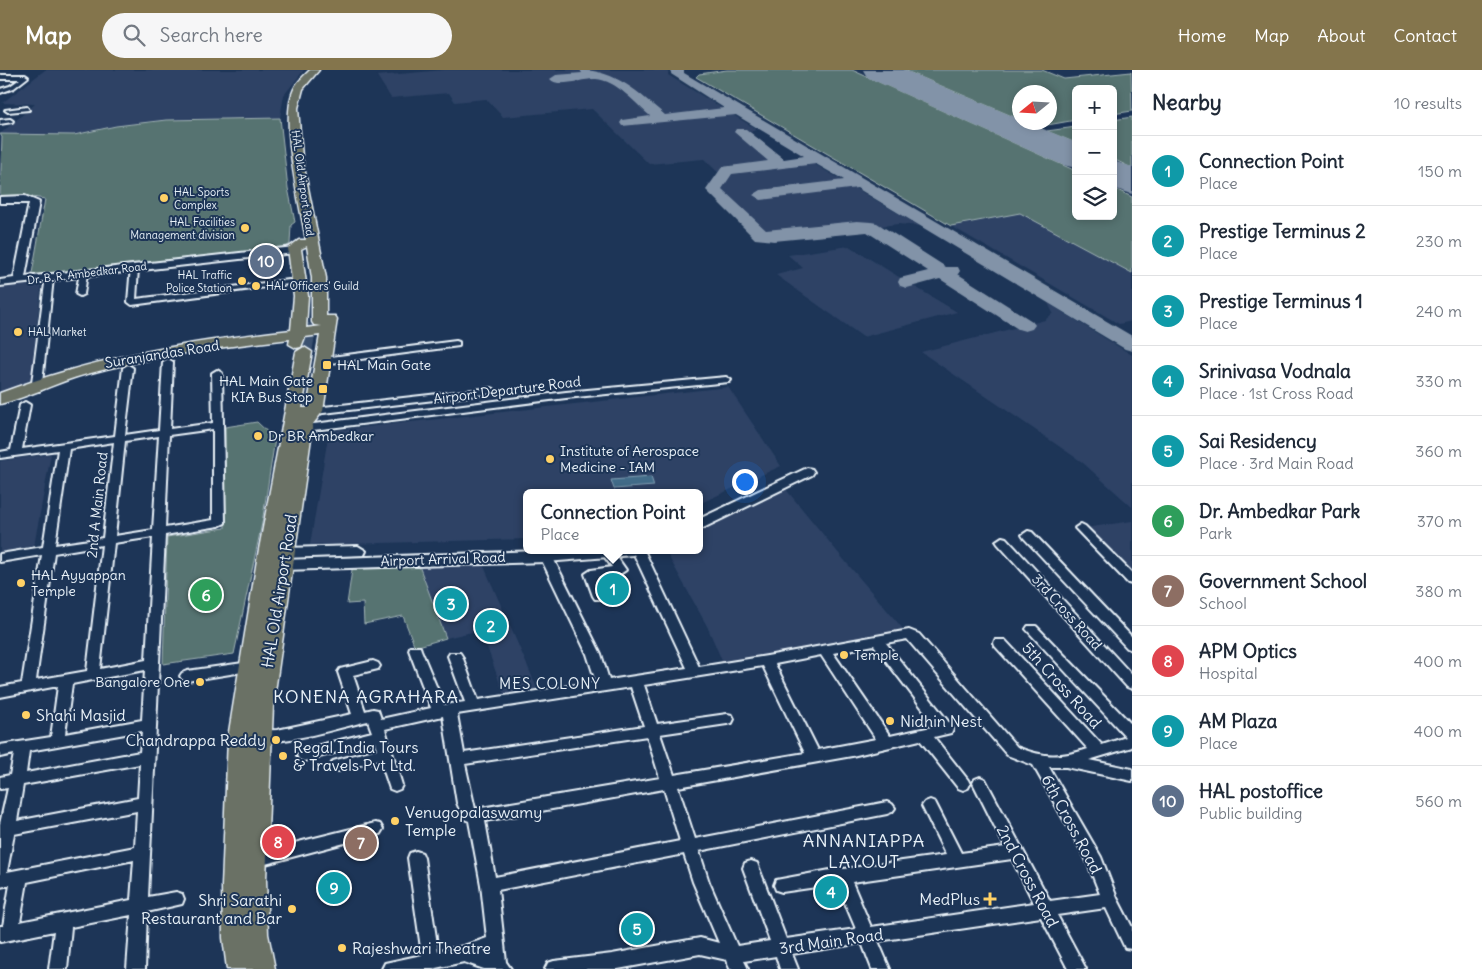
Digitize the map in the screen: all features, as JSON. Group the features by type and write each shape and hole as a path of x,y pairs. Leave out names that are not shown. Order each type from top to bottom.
{"main road":[{"name":"HAL Old Airport Road","path":"303,245 301,221 290,157 287,108 292,88 308,70"},
{"name":"HAL Old Airport Road","path":"303,245 293,108 299,88 315,70"},
{"path":"304,423 313,339 330,294 325,263 317,246 303,245 301,324 313,339"},
{"name":"Suranjandas Road","path":"0,399 38,385 116,364 313,339"},
{"name":"Suranjandas Road","path":"0,405 38,385"},
{"name":"HAL Old Airport Road","path":"242,969 254,860 263,697 304,423"},
{"name":"HAL Old Airport Road","path":"261,969 245,936 235,886 240,738 250,667 304,423"}],"street":[{"path":"0,71 27,74"},
{"path":"0,77 27,74"},
{"path":"1,92 17,83 27,74"},
{"path":"0,83 17,83"},
{"path":"0,116 8,110 27,110"},
{"path":"0,116 17,115"},
{"path":"0,116 10,122"},
{"path":"0,200 25,199 34,202 19,281"},
{"name":"Dr. B. R. Ambedkar Road","path":"0,283 134,268 303,245"},
{"path":"134,268 132,302 290,282"},
{"path":"80,294 83,274"},
{"path":"38,385 49,278"},
{"path":"313,339 456,344"},
{"path":"132,968 139,906 168,362"},
{"name":"2nd A Main Road","path":"94,675 128,368"},
{"path":"0,558 219,523 218,373"},
{"name":"Airport Departure Road","path":"304,423 726,380"},
{"path":"304,423 491,391"},
{"path":"16,453 25,405"},
{"path":"0,455 218,425"},
{"path":"28,688 64,446"},
{"path":"703,513 778,477 797,471 807,472 703,523"},
{"path":"1081,528 1132,580"},
{"path":"1028,535 1132,645"},
{"name":"3rd Cross Road","path":"1002,541 1132,684"},
{"name":"Airport Arrival Road","path":"284,559 523,547"},
{"name":"Airport Arrival Road","path":"284,559 523,553"},
{"path":"544,554 594,654 604,686"},
{"path":"599,596 591,574 620,570 608,554"},
{"path":"640,554 695,672"},
{"path":"1032,629 1132,734"},
{"path":"304,755 444,710 767,661 909,634 914,637 1012,751 1038,761 1066,761 1132,775"},
{"path":"415,650 444,710 459,759 465,803 469,815 476,816 814,756 946,729 876,639"},
{"name":"5th Cross Road","path":"1000,643 1099,751"},
{"path":"824,649 886,742"},
{"path":"455,656 473,706"},
{"path":"767,661 814,756"},
{"path":"0,692 152,664"},
{"path":"360,717 345,672 373,666"},
{"path":"187,676 250,667"},
{"path":"57,741 66,681"},
{"path":"636,681 701,882 736,962"},
{"path":"260,735 277,735 373,714 395,785"},
{"path":"459,759 727,719"},
{"path":"0,751 149,724"},
{"path":"923,734 963,784"},
{"path":"1066,761 1132,741"},
{"path":"0,870 4,829 17,780 23,746"},
{"path":"338,765 385,752"},
{"path":"0,783 147,757"},
{"name":"6th Cross Road","path":"1038,761 1094,857 1110,900 1131,942"},
{"name":"2nd Cross Road","path":"980,783 1077,969"},
{"path":"4,829 145,803"},
{"path":"930,806 956,859"},
{"path":"489,884 887,808"},
{"path":"464,954 500,967 489,884 476,816"},
{"path":"254,860 375,829"},
{"path":"0,880 142,852"},
{"path":"782,885 841,875 1016,852"},
{"path":"416,858 431,961"},
{"path":"751,868 790,969"},
{"path":"841,875 881,969"},
{"path":"20,876 5,933 176,899"},
{"name":"3rd Main Road","path":"554,969 612,962 700,946 736,962 782,948 1110,900"},
{"path":"58,969 63,922"},
{"path":"391,969 464,954 496,942"}],"shaded area":[{"path":"45,70 304,70 284,95 280,118 166,120 116,126 74,135 0,134 35,104 2,103"},
{"path":"444,70 669,70 668,75 758,130 745,132 785,160 802,160 804,158 920,226 898,224 767,240 707,183 726,180 704,159 649,164 592,109 503,117 486,99 455,102 449,93 391,98 377,76"},
{"path":"1020,213 1132,273 1132,321 1119,324 951,226"},
{"path":"849,246 957,312 863,337 776,275 803,268 788,255"},
{"name":"HAL Market","path":"42,281 31,380 0,394 0,284"},
{"path":"1048,303 1132,355 1132,507 1082,462 921,352 1045,320 1053,313"},
{"name":"Institute of Aerospace Medicine - IAM","path":"728,387 781,466 703,502 703,489 523,489 523,539 310,545 329,431"},
{"path":"51,454 34,546 0,552 0,461"},
{"path":"651,477 654,486 614,489 611,480"},
{"path":"784,487 904,630 723,663 707,626 667,554 703,554 703,529"},
{"path":"1132,521 1132,576 1085,528"},
{"path":"482,562 538,690 505,698 481,630 446,638 418,563"}],"green space":[{"path":"727,70 852,70 1072,169 1072,220 1117,220 1117,190 1132,197 1132,273 1020,213 951,226 696,77 699,74"},
{"path":"904,70 1042,70 1064,79 1131,72 1132,111 1117,113 1117,85 1072,85 1072,121 1057,123 1057,85 1012,85 1012,116"},
{"path":"1132,117 1132,168 1117,161 1117,119"},
{"name":"HAL Sports Complex","path":"280,118 288,188 295,222 291,225 290,244 286,247 31,279 45,199 26,196 0,197 2,137 0,134 74,135 116,126 166,120"},
{"path":"1072,128 1072,141 1047,131"},
{"path":"257,422 275,439 262,523 234,654 163,664 167,537 225,528 225,427"},
{"path":"353,563 418,563 446,638 415,647 403,616 364,624 363,603 347,604"}],"taxiway":[{"path":"586,70 598,75"},
{"path":"678,70 677,74 738,111"},
{"path":"556,79 598,75"},
{"path":"598,75 620,84 662,119"},
{"path":"627,123 738,111"},
{"path":"738,111 819,159"},
{"path":"741,132 781,164"},
{"path":"781,164 819,159"},
{"path":"819,159 859,183"},
{"path":"781,164 727,170 714,190 761,235 774,236 857,226 871,227 943,273"},
{"path":"761,195 859,183"},
{"path":"859,183 1132,345"},
{"path":"943,273 951,271"},
{"path":"907,282 943,273"},
{"path":"943,273 1025,325"}],"runway":[{"path":"878,70 1072,155"},
{"path":"1117,175 1132,182"}],"tunnel":[{"path":"304,352 309,323"}],"place":[{"name":"HAL Sports Complex","path":"164,198"},
{"name":"HAL Facilities Management division","path":"245,228"},
{"name":"HAL postoffice","path":"266,261"},
{"name":"HAL Traffic Police Station","path":"242,281"},
{"name":"HAL Officers' Guild","path":"256,286"},
{"name":"HAL Market","path":"18,332"},
{"name":"HAL Main Gate","path":"327,365"},
{"name":"HAL Main Gate KIA Bus Stop","path":"323,389"},
{"name":"Dr BR Ambedkar","path":"258,436"},
{"name":"Institute of Aerospace Medicine - IAM","path":"550,459"},
{"name":"HAL Ayyappan Temple","path":"21,583"},
{"name":"Connection Point","path":"613,589"},
{"name":"Dr. Ambedkar Park","path":"206,595"},
{"name":"Prestige Terminus 1","path":"451,604"},
{"name":"Prestige Terminus 2","path":"491,626"},
{"name":"Temple","path":"844,655"},
{"name":"Bangalore One","path":"200,682"},
{"name":"Shahi Masjid","path":"26,715"},
{"name":"Nidhin Nest","path":"890,721"},
{"name":"Chandrappa Reddy","path":"276,740"},
{"name":"Regal India Tours & Travels Pvt Ltd.","path":"283,756"},
{"name":"Venugopalaswamy Temple","path":"395,821"},
{"name":"APM Optics","path":"278,842"},
{"name":"Government School","path":"361,843"},
{"name":"AM Plaza","path":"334,888"},
{"name":"Srinivasa Vodnala","path":"831,892"},
{"name":"MedPlus","path":"990,899"},
{"name":"Shri Sarathi Restaurant and Bar","path":"292,909"},
{"name":"Sai Residency","path":"637,929"},
{"name":"Rajeshwari Theatre","path":"342,948"}],"district":[{"name":"MES COLONY","path":"550,684"},
{"name":"KONENA AGRAHARA","path":"366,697"},
{"name":"ANNANIAPPA LAYOUT","path":"864,851"}]}
